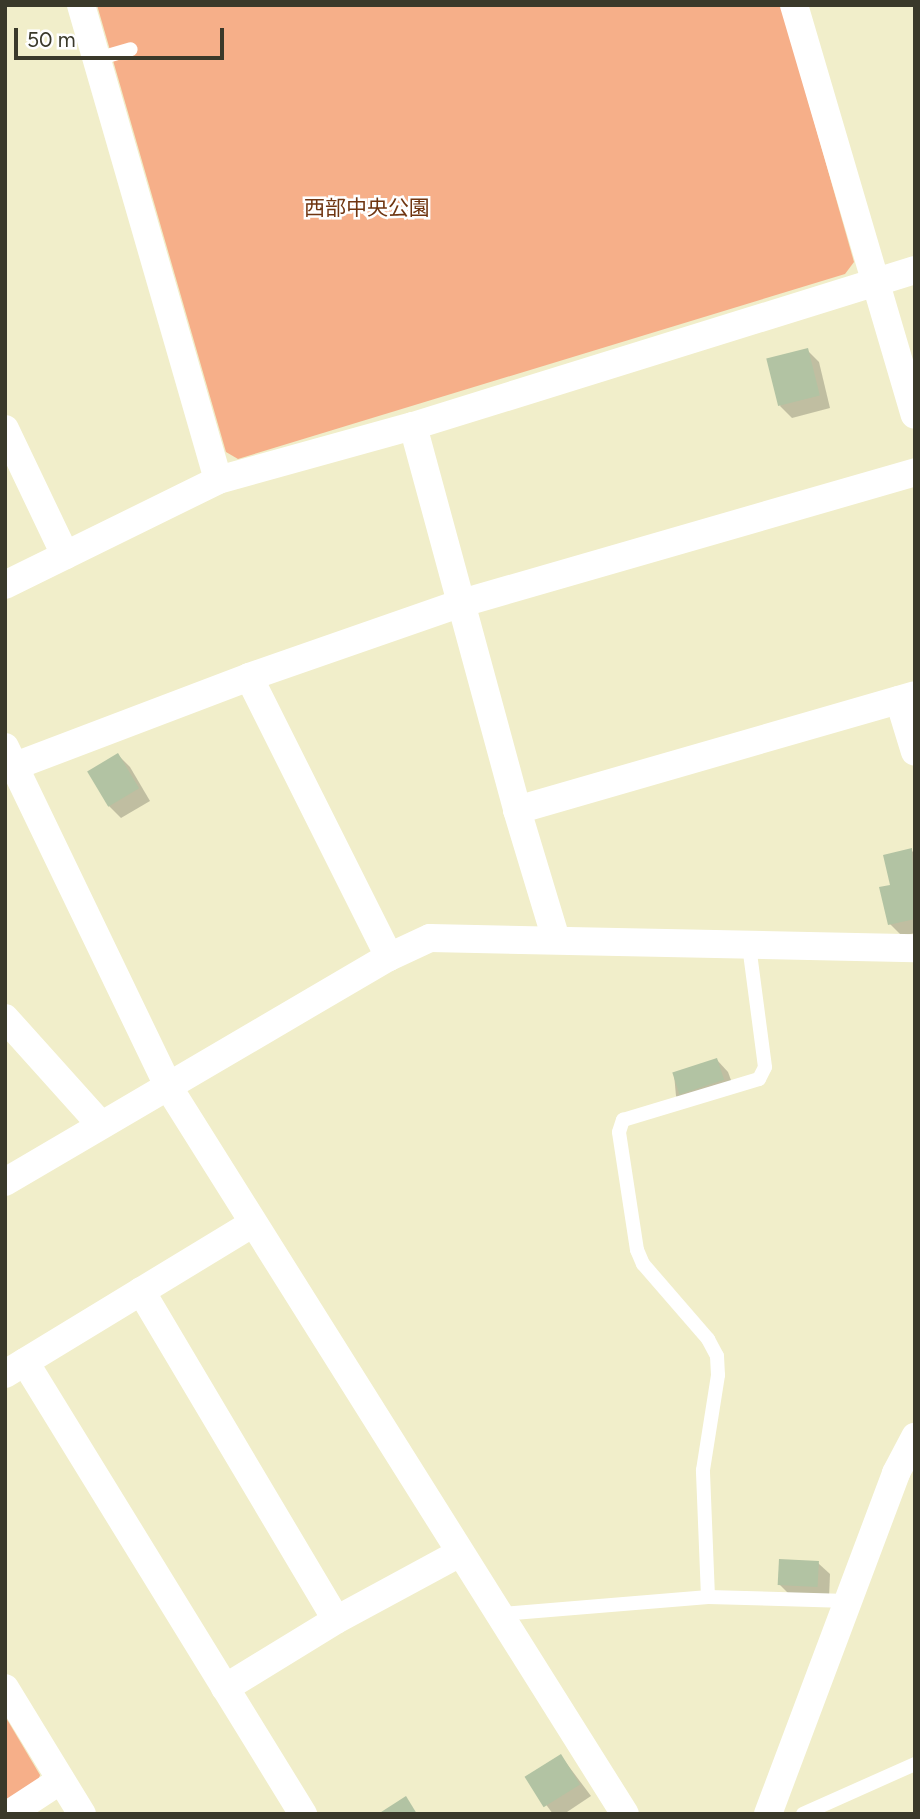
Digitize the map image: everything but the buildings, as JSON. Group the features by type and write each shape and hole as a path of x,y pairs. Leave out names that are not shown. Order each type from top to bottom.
{"street":[{"path":"81,5 218,480"},
{"path":"794,5 915,415"},
{"path":"5,585 218,480 413,426 915,271"},
{"path":"413,426 517,810 556,939"},
{"path":"5,429 65,555"},
{"path":"620,1812 501,1614 252,1224 169,1088 10,757 461,603 915,472"},
{"path":"249,677 389,957"},
{"path":"517,810 907,697 915,752"},
{"path":"5,1182 389,957 430,938 915,948"},
{"path":"5,1018 100,1124"},
{"path":"252,1224 15,1368 225,1688 303,1814"},
{"path":"141,1291 336,1620"},
{"path":"768,1814 896,1473 915,1437"},
{"path":"225,1688 336,1620 460,1553"},
{"path":"5,1688 82,1814"},
{"path":"9,1814 61,1780"}],"lane":[{"path":"97,59 131,50"},
{"path":"708,1597 703,1470 718,1375 717,1356 708,1339 643,1264 637,1250 619,1132 623,1120 759,1079 765,1067 749,946"},
{"path":"501,1614 708,1597 848,1601"},
{"path":"803,1814 915,1764"}],"green space":[{"name":"西部中央公園","path":"97,5 781,5 854,262 845,274 238,459 226,452"},
{"path":"5,1716 40,1775 36,1787 5,1807"}]}
